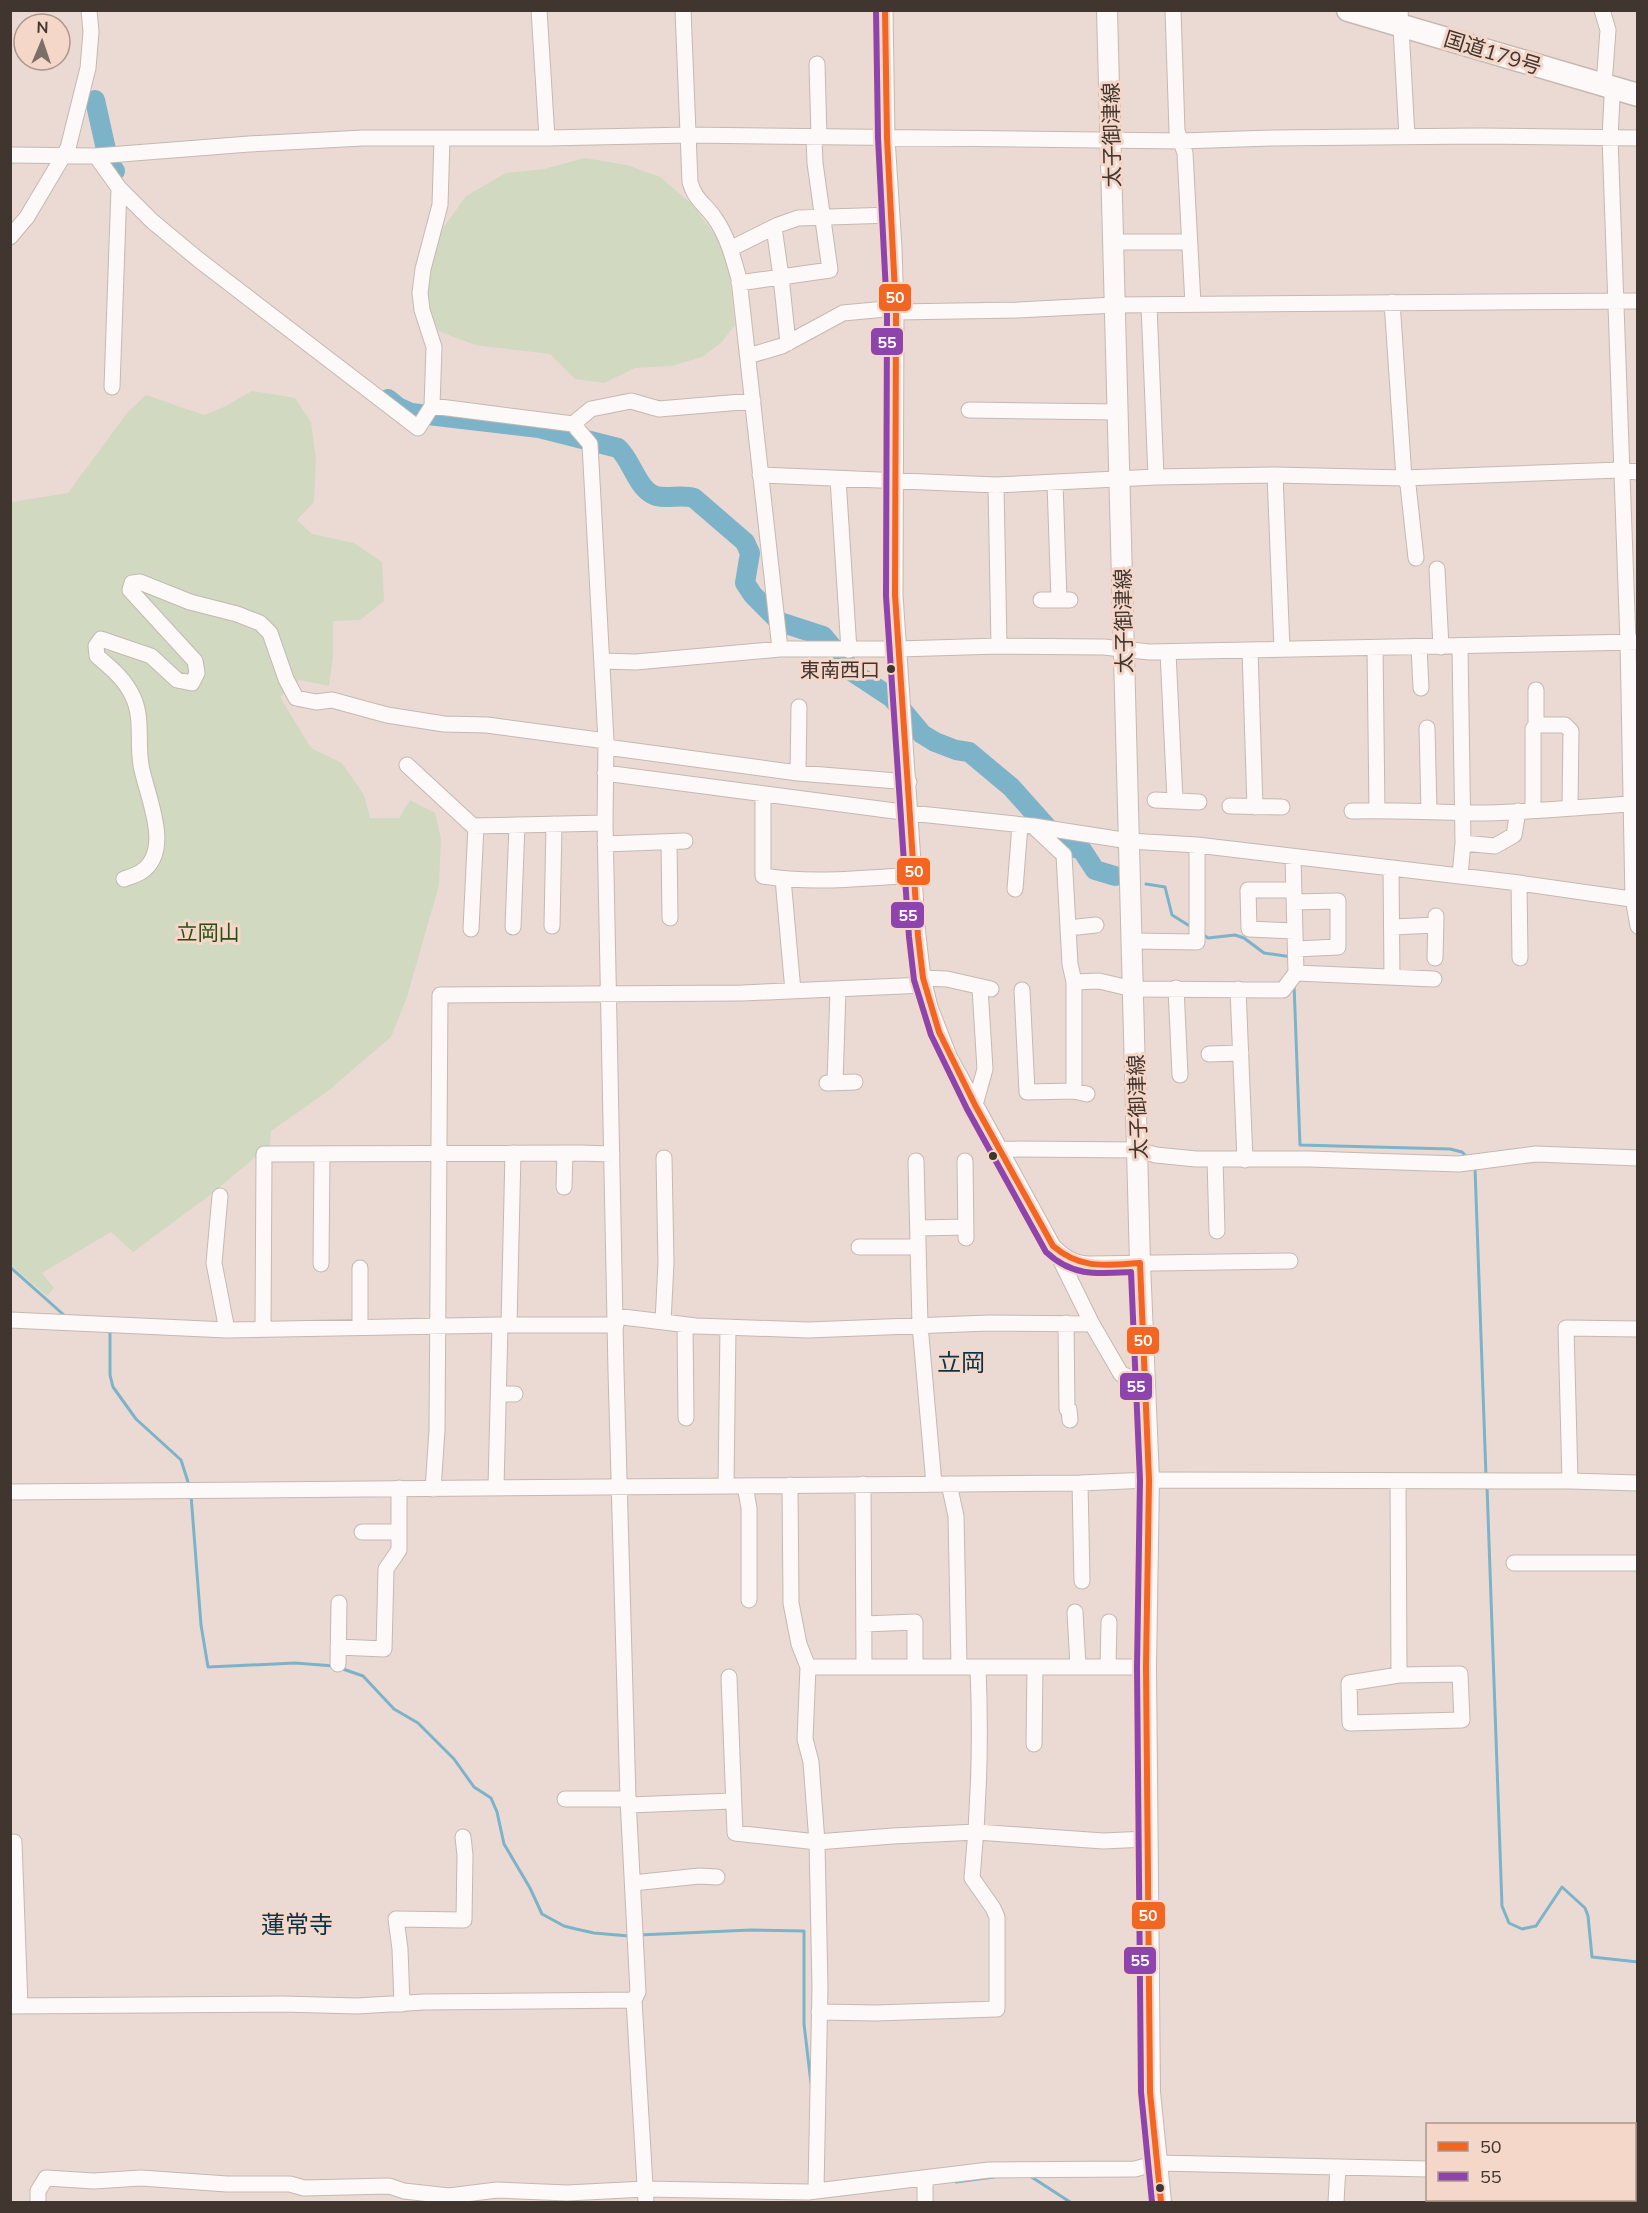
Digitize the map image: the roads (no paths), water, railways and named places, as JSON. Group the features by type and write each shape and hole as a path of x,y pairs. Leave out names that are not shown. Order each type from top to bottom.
{"highway":[{"name":"国道179号","path":"1348,10 1400,18 1638,95"}],"main road":[{"name":"太子御津線","path":"1107,10 1140,1263 1149,1480 1146,1667 1150,2092 1161,2202"}],"street":[{"path":"10,237 27,217 68,148 88,68 91,32 89,10"},
{"path":"539,10 547,138"},
{"path":"682,10 690,182 693,194 713,215 730,249 739,282 780,649"},
{"path":"885,10 887,138 896,310 895,595 918,936 924,981 939,1032 975,1105 1053,1246 1092,1324 1121,1374 1130,1377 1144,1376"},
{"path":"1173,10 1177,131 1185,153 1193,304"},
{"path":"1602,10 1608,30 1611,98 1610,138 1620,470 1631,571 1635,900 1638,926"},
{"path":"1400,18 1407,137"},
{"path":"739,282 830,270 815,163 818,64"},
{"path":"10,155 103,156 312,140 689,135 1181,141 1407,137 1638,138"},
{"path":"103,156 119,188 152,221 199,260 418,428 432,406 434,347 422,310 420,293 423,269 440,205 442,139"},
{"path":"112,387 119,188"},
{"path":"730,249 798,218 892,215"},
{"path":"774,227 788,343"},
{"path":"1113,242 1189,242"},
{"path":"748,356 788,343 843,313 896,310 1018,310 1115,305 1638,300"},
{"path":"1392,302 1404,478 1408,485 1416,558"},
{"path":"1149,305 1156,477"},
{"path":"573,424 591,409 631,402 659,409 753,401"},
{"path":"432,406 573,424 590,444 606,744 605,844 620,1487 629,1802 638,1992 634,2000 645,2196"},
{"path":"969,410 1119,412"},
{"path":"760,475 996,485 1275,474 1404,478 1620,470 1638,472"},
{"path":"1275,474 1282,649"},
{"path":"838,479 849,650"},
{"path":"1041,600 1064,600 1054,483"},
{"path":"996,485 999,646"},
{"path":"1437,569 1441,647"},
{"path":"124,879 142,872 154,855 158,834 141,763 138,715 134,699 123,679 97,656 96,646 101,639 150,656 177,680 192,683 197,673 195,661 130,590 132,583 140,582 190,602 237,614 260,624 270,633 286,679 296,698 316,702 332,700 387,715 444,724 487,725 798,773 909,782"},
{"path":"602,661 636,662 780,649 849,650 999,646 1104,647 1124,651 1168,652 1633,642"},
{"path":"1460,646 1463,843 1460,876"},
{"path":"1419,647 1421,688"},
{"path":"1375,648 1377,810"},
{"path":"1250,650 1255,807"},
{"path":"1168,652 1176,800"},
{"path":"1463,843 1495,846 1514,835 1525,811 1533,729 1536,725 1536,690"},
{"path":"798,773 799,707"},
{"path":"1536,725 1565,725 1571,731 1570,807"},
{"path":"1427,728 1429,811"},
{"path":"407,765 473,826 605,823"},
{"path":"605,773 1129,841 1197,845 1391,867 1635,900"},
{"path":"763,794 762,876 783,879 855,879 915,875"},
{"path":"1155,800 1199,802"},
{"path":"1352,812 1377,810 1525,811 1635,805"},
{"path":"1230,806 1282,807"},
{"path":"552,926 547,878 554,824"},
{"path":"510,921 510,876 517,825"},
{"path":"471,929 468,907 469,879 476,826"},
{"path":"1015,889 1027,826"},
{"path":"1022,990 1027,1092 1081,1092 1074,982 1070,964 1064,855 1027,826"},
{"path":"605,844 685,841"},
{"path":"669,842 670,918"},
{"path":"1133,941 1197,942 1197,845"},
{"path":"1074,982 1099,981 1133,989 1283,990 1296,973 1293,857"},
{"path":"1391,867 1392,977"},
{"path":"783,879 793,991"},
{"path":"1519,883 1520,958"},
{"path":"1295,931 1250,929 1248,890 1338,901 1338,947 1296,949"},
{"path":"1393,927 1436,920 1435,958"},
{"path":"1068,928 1096,925"},
{"path":"1296,973 1434,979"},
{"path":"433,1490 437,1430 440,995 838,990 947,979 986,988 985,1069 975,1105"},
{"path":"1176,988 1180,1076"},
{"path":"1238,989 1245,1160"},
{"path":"838,990 831,1083 855,1082"},
{"path":"1215,1058 1241,1053"},
{"path":"1000,1149 1138,1150 1156,1155 1215,1159 1309,1159 1460,1164 1536,1154 1638,1158"},
{"path":"496,1487 496,1400 507,1394 505,1325 513,1153"},
{"path":"564,1187 565,1153"},
{"path":"263,1329 264,1154 612,1154"},
{"path":"321,1264 322,1154"},
{"path":"663,1322 660,1281 669,1235 669,1191 664,1158"},
{"path":"1215,1159 1217,1231"},
{"path":"916,1161 920,1325 941,1484 956,1516 959,1665"},
{"path":"918,1228 966,1232 965,1161"},
{"path":"220,1196 214,1263 227,1330"},
{"path":"859,1246 918,1247"},
{"path":"1053,1246 1073,1262 1082,1264 1290,1261"},
{"path":"360,1268 360,1328"},
{"path":"10,1320 227,1330 438,1327 616,1321 808,1330 989,1323 1092,1324"},
{"path":"1066,1323 1062,1380 1067,1409 1070,1409 1070,1420"},
{"path":"685,1325 690,1393 686,1418"},
{"path":"726,1486 728,1327"},
{"path":"1570,1481 1566,1328 1638,1329"},
{"path":"10,1492 399,1488 433,1490 496,1487 1080,1483 1149,1480 1570,1481 1638,1484"},
{"path":"1398,1482 1399,1676"},
{"path":"1080,1483 1082,1581"},
{"path":"863,1484 864,1666"},
{"path":"790,1485 791,1603 799,1644 808,1667 805,1739 811,1762 817,1842 819,2012 816,2190"},
{"path":"746,1486 749,1508 749,1600"},
{"path":"338,1647 384,1648 386,1569 399,1550 399,1488"},
{"path":"362,1532 399,1532"},
{"path":"1514,1563 1638,1563"},
{"path":"338,1664 339,1603"},
{"path":"1075,1612 1078,1666"},
{"path":"864,1624 915,1622 915,1666"},
{"path":"1108,1667 1109,1622"},
{"path":"808,1667 959,1665 978,1668 1146,1667"},
{"path":"1034,1744 1035,1667"},
{"path":"819,2012 876,2013 997,2009 997,1917 972,1878 977,1832 980,1717 978,1668"},
{"path":"1460,1674 1462,1720 1350,1723 1349,1683 1399,1676 1460,1674"},
{"path":"729,1677 735,1833 817,1842 977,1832 1104,1841 1147,1839"},
{"path":"565,1799 629,1802 732,1801"},
{"path":"402,2004 400,1949 396,1919 464,1920 463,1837"},
{"path":"14,1842 15,2006 282,2004 357,2006 634,2000"},
{"path":"633,1883 699,1876 717,1877"},
{"path":"38,2202 38,2191 46,2178 94,2181 141,2178 227,2184 290,2184 304,2188 389,2186 404,2191 449,2196 496,2190 645,2196 808,2192 989,2170 1135,2169 1156,2163 1426,2169"},
{"path":"1336,2202 1338,2167"},
{"path":"925,2179 925,2202"}],"waterway":[{"path":"95,100 109,163 115,171"},
{"path":"388,399 411,413 539,428 618,448 649,493 661,497 694,498 745,542 750,553 745,583 753,595 780,622 823,636 854,673 892,698 922,734 935,742 969,752 1011,787 1062,844 1082,850 1095,870 1115,876"},
{"path":"1146,884 1165,887 1172,915 1193,928"},
{"path":"1201,933 1208,938 1235,935 1244,938 1264,953 1292,957"},
{"path":"1294,984 1300,1145 1450,1149 1462,1152 1468,1158"},
{"path":"1475,1168 1486,1476"},
{"path":"10,1267 65,1316"},
{"path":"107,1330 110,1333 110,1375 113,1387 136,1419 181,1460 189,1485"},
{"path":"1487,1486 1502,1906 1509,1923 1522,1929 1536,1926 1562,1887 1585,1908 1588,1916 1592,1957 1638,1962"},
{"path":"191,1495 201,1625 208,1667 295,1663 334,1666"},
{"path":"340,1668 363,1676 394,1709 418,1723 454,1759 474,1787 491,1798 497,1812 504,1844 530,1888 542,1914 564,1926 594,1933 629,1936"},
{"path":"639,1935 751,1930 804,1931 804,2024 811,2083"},
{"path":"1030,2176 1070,2202"},
{"path":"956,2182 994,2177"}],"place":[{"name":"東南西口","path":"891,669"}],"district":[{"name":"立岡","path":"961,1362"},
{"name":"蓮常寺","path":"297,1924"}],"park label":[{"name":"立岡山","path":"208,932"}]}
